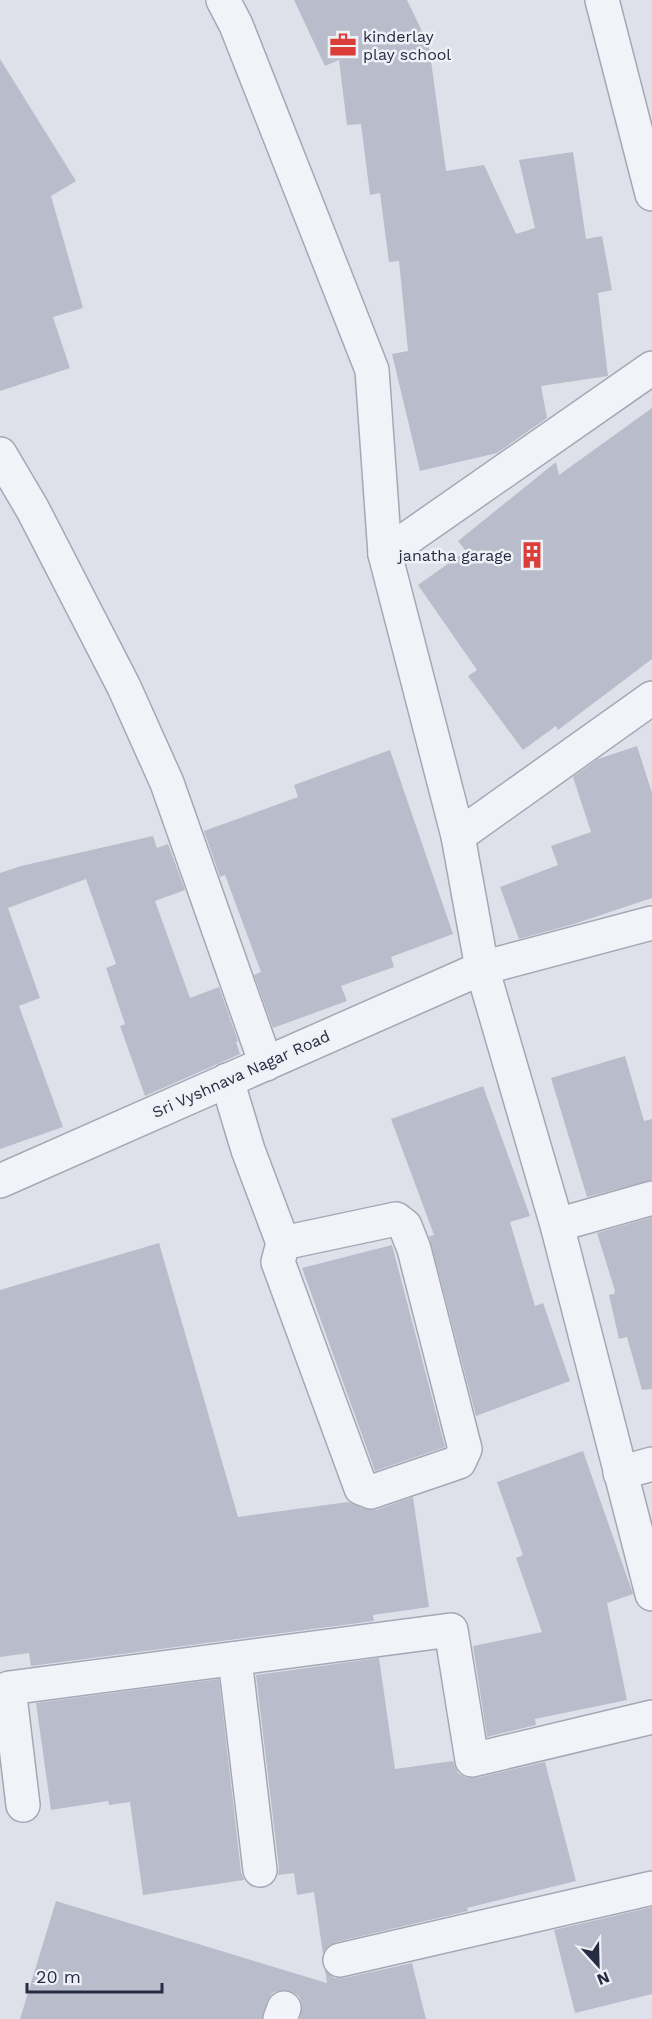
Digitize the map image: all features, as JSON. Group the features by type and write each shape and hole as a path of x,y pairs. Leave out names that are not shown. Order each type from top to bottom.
{"street":[{"path":"223,0 236,26 372,370 385,554 458,836 482,968 557,1225 652,1594"},
{"path":"602,0 652,194"},
{"path":"385,554 652,368"},
{"path":"0,453 33,510 124,687 167,783 266,1064"},
{"path":"458,836 652,698"},
{"name":"Sri Vyshnava Nagar Road","path":"0,1181 482,968 652,923"},
{"path":"227,1080 248,1150 283,1243 278,1262 361,1488 371,1492 459,1462 465,1449 414,1249 405,1226 396,1219 283,1243"},
{"path":"557,1225 652,1198"},
{"path":"620,1473 652,1464"},
{"path":"23,1805 9,1688 451,1630 472,1760 652,1717"},
{"path":"235,1659 260,1870"},
{"path":"340,1960 652,1888"}],"building":[{"path":"294,0 407,0 429,46 446,171 484,165 516,234 535,228 519,160 573,152 586,239 602,236 612,290 598,293 608,376 541,386 547,418 497,453 420,471 392,354 408,351 399,261 389,262 380,193 370,195 361,124 347,125 339,60 325,66"},
{"path":"0,59 76,181 51,196 83,308 53,317 70,368 0,391"},
{"path":"652,408 652,659 558,730 556,726 523,750 468,676 477,670 418,585 466,551 458,541 556,462 559,475"},
{"path":"637,746 652,793 652,898 574,924 519,939 500,887 558,865 551,846 591,832 573,777 598,759"},
{"path":"390,750 453,934 391,957 394,967 341,986 347,1001 273,1028 254,975 261,972 225,875 220,877 204,831 298,797 294,785"},
{"path":"153,836 157,848 168,844 185,890 155,901 190,998 219,987 238,1041 236,1042 240,1054 145,1096 120,1026 125,1024 106,968 116,964 86,879 8,908 40,998 19,1006 63,1127 0,1149 0,873 21,866"},
{"path":"625,1056 644,1121 652,1119 652,1180 587,1197 551,1078"},
{"path":"483,1086 530,1216 510,1222 535,1306 543,1303 570,1381 476,1416 429,1236 434,1235 391,1119"},
{"path":"652,1217 652,1389 642,1390 627,1337 619,1339 609,1295 614,1294 615,1291 597,1233"},
{"path":"159,1243 238,1517 348,1502 364,1509 376,1510 413,1497 429,1607 373,1615 374,1621 31,1666 29,1653 0,1657 0,1290"},
{"path":"392,1245 445,1447 375,1471 302,1268"},
{"path":"583,1451 633,1594 607,1603 627,1700 535,1719 536,1725 487,1737 473,1646 542,1632 516,1558 523,1555 497,1482"},
{"path":"379,1658 395,1769 453,1761 458,1773 467,1778 476,1778 545,1762 576,1881 467,1908 468,1911 336,1942 328,1946 323,1954 314,1892 297,1895 294,1873 278,1875 256,1675"},
{"path":"219,1679 241,1872 244,1880 143,1895 130,1802 109,1805 108,1801 51,1810 36,1703"},
{"path":"56,1901 327,1983 325,1970 334,1978 344,1978 412,1963 426,2019 300,2019 302,2005 299,1996 291,1991 281,1990 272,1993 262,2019 20,2019"},
{"path":"652,1907 652,1994 575,2013 554,1930"}],"place":[{"name":"kinderlay play school","path":"343,45"},
{"name":"janatha garage","path":"532,555"}]}
